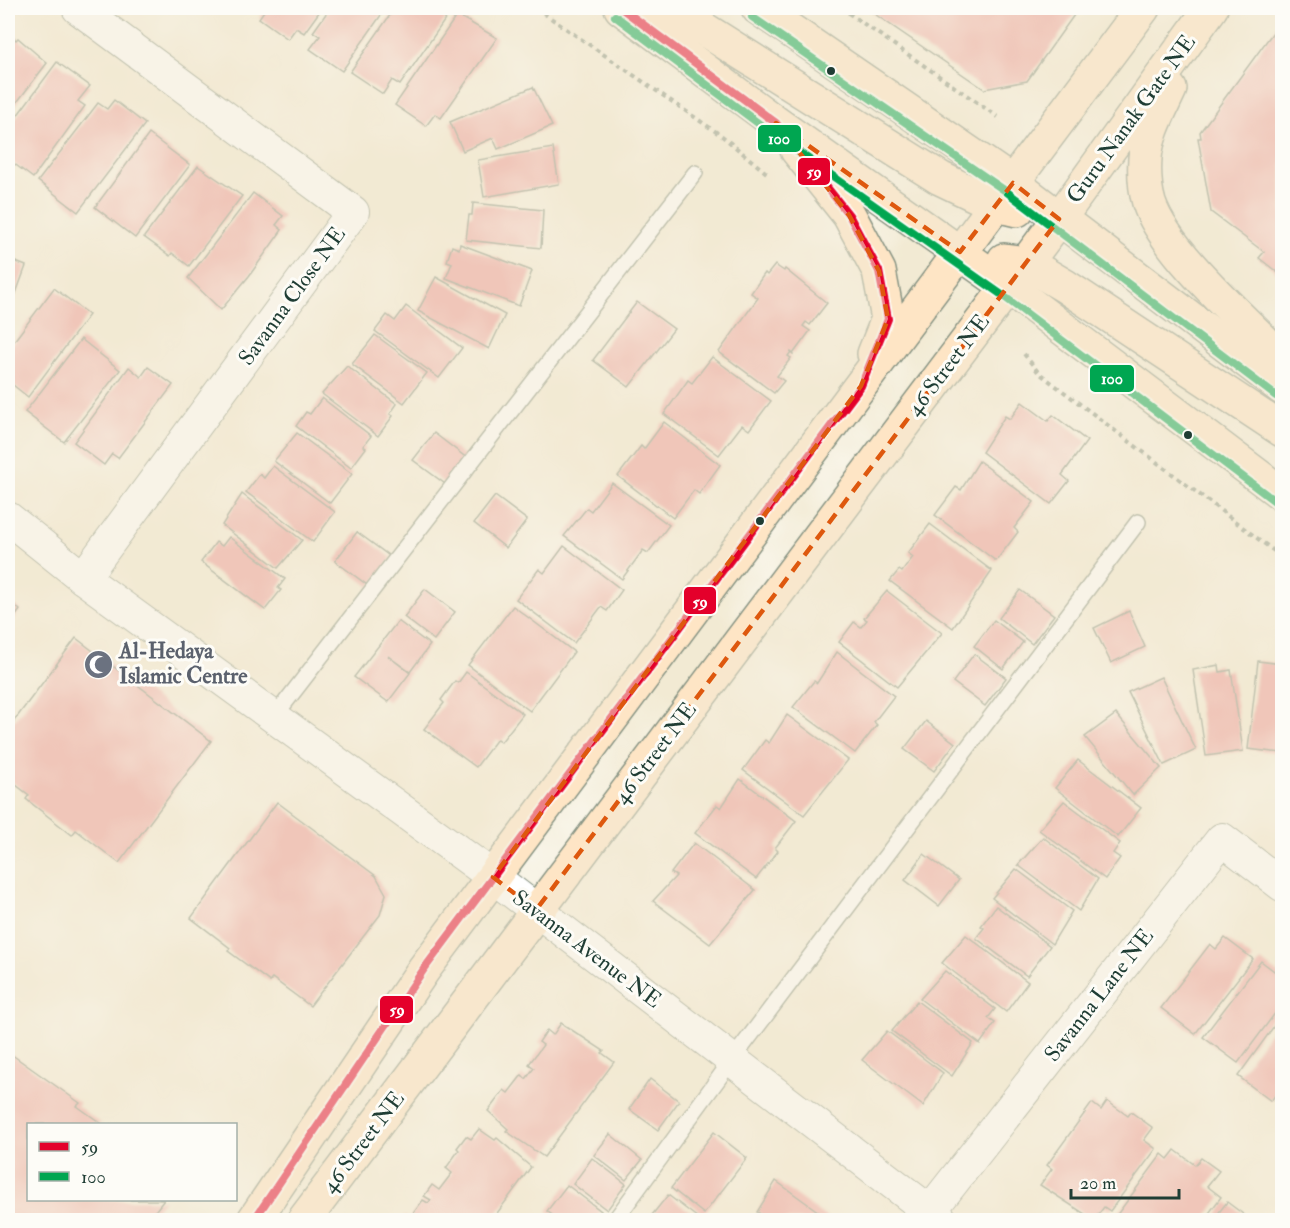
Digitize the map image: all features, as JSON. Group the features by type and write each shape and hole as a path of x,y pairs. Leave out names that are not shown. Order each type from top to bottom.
{"street":[{"name":"Savanna Close NE","path":"78,8 353,212 83,578"},
{"path":"621,8 776,123 960,252 1017,275 1080,296 1282,430"},
{"path":"663,8 702,28 940,178 1005,194 1059,219 1282,388"},
{"path":"758,8 1005,194"},
{"path":"960,252 1143,8"},
{"path":"1203,19 1150,138 1145,156 1145,179 1150,204 1161,227 1181,256 1282,359"},
{"name":"Guru Nanak Gate NE","path":"1017,275 1203,19"},
{"path":"776,123 849,215 879,271 888,319 861,386"},
{"name":"46 Street NE","path":"254,1221 417,978 960,252"},
{"path":"1017,275 1282,494"},
{"name":"46 Street NE","path":"304,1221 536,910 1017,275"},
{"path":"8,518 83,578"},
{"name":"Savanna Avenue NE","path":"83,578 493,877 732,1060 931,1218"},
{"name":"Savanna Lane NE","path":"931,1218 1222,839 1282,885"}],"lane":[{"path":"274,717 695,174"},
{"path":"615,1221 732,1060 1138,522"}],"path":[{"path":"536,8 722,136 775,180"},
{"path":"841,8 998,117"},
{"path":"1024,354 1039,373 1282,558"}],"highlighted area":[{"path":"776,123 960,252 1013,183 1059,219 536,910 493,877 861,386 888,319 879,271 849,215"}],"building":[{"path":"266,8 322,8 304,33 296,28 288,39 259,18"},
{"path":"330,8 386,8 342,71 310,49 320,36 313,32"},
{"path":"395,8 446,8 451,11 400,85 392,80 383,94 350,72"},
{"path":"866,8 1079,8 1027,81 984,89"},
{"path":"457,15 497,38 441,118 435,114 426,126 395,105"},
{"path":"1282,20 1282,276 1259,258 1264,252 1211,212 1198,138 1201,138 1200,132"},
{"path":"8,33 16,40 18,38 47,63 8,114"},
{"path":"57,62 90,86 78,101 85,106 33,178 8,159 8,128"},
{"path":"533,87 552,126 498,149 493,138 463,151 450,122"},
{"path":"114,100 145,124 78,212 38,181 98,103 107,109"},
{"path":"149,134 190,165 135,238 95,207"},
{"path":"553,148 559,184 484,197 478,160"},
{"path":"198,166 242,196 189,266 172,253 170,256 144,237"},
{"path":"253,193 283,216 276,225 282,230 221,310 188,278"},
{"path":"473,203 543,210 541,248 466,240"},
{"path":"460,244 532,271 519,306 446,278 452,263 447,261 452,246 459,249"},
{"path":"8,259 26,266 8,315"},
{"path":"775,265 784,271 785,269 827,303 810,325 806,322 803,326 810,331 793,354 791,352 788,356 791,358 777,376 784,381 774,393 719,352 758,298 751,293 765,273 767,275"},
{"path":"436,277 505,315 489,349 418,311"},
{"path":"54,288 89,315 28,397 8,381 8,349"},
{"path":"637,302 674,329 629,387 593,360"},
{"path":"406,306 462,348 439,378 375,331 387,315 395,321"},
{"path":"375,335 427,373 404,403 352,364"},
{"path":"81,339 120,370 64,442 25,412"},
{"path":"712,357 771,401 749,430 742,425 719,455 664,414 688,380 692,383"},
{"path":"347,366 397,404 390,414 393,416 378,436 322,394"},
{"path":"129,367 141,377 148,367 173,385 118,458 112,454 104,465 74,442"},
{"path":"322,398 371,436 363,446 366,448 351,468 296,426 306,412 310,414"},
{"path":"1022,402 1048,421 1053,415 1087,441 1062,475 1069,481 1051,504 982,452 1005,416 1010,419"},
{"path":"664,422 720,465 699,494 694,490 673,518 618,476 641,446 644,449"},
{"path":"297,433 352,474 330,503 274,461"},
{"path":"434,433 468,459 448,486 413,460"},
{"path":"979,461 1034,502 1014,528 1018,532 996,561 935,515 956,487 961,490"},
{"path":"273,466 335,512 313,542 246,492 260,474 264,478"},
{"path":"612,483 669,525 648,553 643,550 622,579 564,536 587,508 591,511"},
{"path":"242,494 302,540 278,568 222,525"},
{"path":"495,496 527,520 506,548 474,523"},
{"path":"930,524 992,571 953,628 890,581 899,570 902,572 913,557 908,553"},
{"path":"357,532 392,558 370,587 335,561"},
{"path":"229,537 285,579 278,588 281,590 265,610 201,562 216,542 222,546"},
{"path":"564,546 622,590 607,611 601,607 574,643 516,599 539,569 544,573"},
{"path":"425,589 455,612 434,640 404,617"},
{"path":"1020,590 1054,615 1032,644 999,618"},
{"path":"887,591 942,633 897,687 839,642 854,622 861,627 867,620 864,618"},
{"path":"8,600 20,610 8,626"},
{"path":"513,606 574,652 530,711 468,665"},
{"path":"1129,611 1145,647 1111,663 1094,628"},
{"path":"994,620 1023,642 1003,669 974,646"},
{"path":"398,621 430,645 410,672 388,656 410,673 388,702 354,677"},
{"path":"76,638 211,741 119,863 76,830 72,835 26,799 29,795 8,779 8,729"},
{"path":"837,652 894,696 874,722 877,725 855,753 793,707 814,681 817,683"},
{"path":"974,654 1006,678 985,706 953,682"},
{"path":"1258,661 1282,664 1282,753 1248,749"},
{"path":"1219,665 1220,672 1231,670 1243,751 1206,756 1193,670"},
{"path":"466,672 523,714 501,742 497,739 476,767 424,729 444,703 441,700 455,681 458,683"},
{"path":"1161,677 1196,750 1164,765 1128,692"},
{"path":"1116,714 1161,768 1133,795 1085,737"},
{"path":"787,715 848,760 804,815 743,770 765,740 769,743"},
{"path":"926,721 955,743 934,771 904,749"},
{"path":"1078,760 1141,808 1118,837 1055,788"},
{"path":"740,779 796,821 775,848 778,851 756,879 695,833 717,805 721,808"},
{"path":"1064,801 1120,843 1113,853 1120,858 1105,879 1039,830"},
{"path":"277,802 376,876 386,894 380,915 310,1006 272,978 270,982 228,951 230,948 191,918"},
{"path":"1043,837 1098,879 1079,911 1018,865"},
{"path":"694,843 755,890 710,944 653,901 676,876 671,873"},
{"path":"924,854 959,880 939,906 905,880"},
{"path":"1016,869 1072,911 1052,944 992,898"},
{"path":"996,906 1050,946 1027,976 976,938 984,928 981,926"},
{"path":"966,935 1028,982 1006,1012 942,963"},
{"path":"1225,938 1253,959 1195,1034 1161,1008 1210,944 1216,949"},
{"path":"1261,961 1282,977 1282,1004 1238,1063 1203,1037"},
{"path":"945,971 995,1009 988,1018 995,1023 980,1044 920,999"},
{"path":"917,1001 973,1043 952,1076 892,1031"},
{"path":"1282,1015 1282,1086 1271,1101 1238,1076"},
{"path":"561,1023 604,1051 602,1053 614,1062 544,1157 506,1131 508,1129 488,1111 504,1090 508,1093 522,1075 526,1079 534,1068 529,1064 543,1045 539,1042 547,1030 553,1035"},
{"path":"887,1031 943,1073 923,1106 862,1060"},
{"path":"8,1052 80,1103 77,1106 101,1123 27,1123 27,1201 163,1201 148,1220 8,1220"},
{"path":"650,1079 679,1101 658,1130 629,1109"},
{"path":"1107,1101 1128,1116 1131,1112 1153,1128 1144,1140 1156,1149 1110,1211 1104,1207 1094,1220 1040,1185 1052,1169 1047,1165 1092,1103 1101,1110"},
{"path":"479,1129 495,1140 497,1138 531,1167 492,1220 402,1220 405,1216 409,1219 423,1200 428,1203 431,1200 424,1196 432,1185 439,1190 452,1173 446,1168 459,1150 457,1148 466,1136 471,1139"},
{"path":"714,1132 747,1158 704,1214 671,1188"},
{"path":"610,1134 642,1160 626,1180 594,1155"},
{"path":"1175,1150 1195,1165 1201,1158 1219,1171 1207,1186 1221,1197 1204,1220 1113,1220 1162,1154 1168,1159"},
{"path":"592,1158 626,1184 607,1210 573,1184"},
{"path":"776,1181 830,1220 758,1220 762,1215 757,1212"},
{"path":"567,1185 601,1211 594,1220 559,1220 547,1211"},
{"path":"668,1195 698,1218 696,1220 648,1220"},
{"path":"1227,1202 1251,1220 1213,1220"}],"transit line":[{"name":"59","path":"254,1220 424,969 861,386 888,319 879,271 849,215 776,123 621,8"},
{"name":"100","path":"615,16 770,132 1002,295 1276,502"},
{"name":"100","path":"752,17 1007,192 1276,396"}],"place":[{"name":"Al-Hedaya Islamic Centre","path":"98,664"}]}
